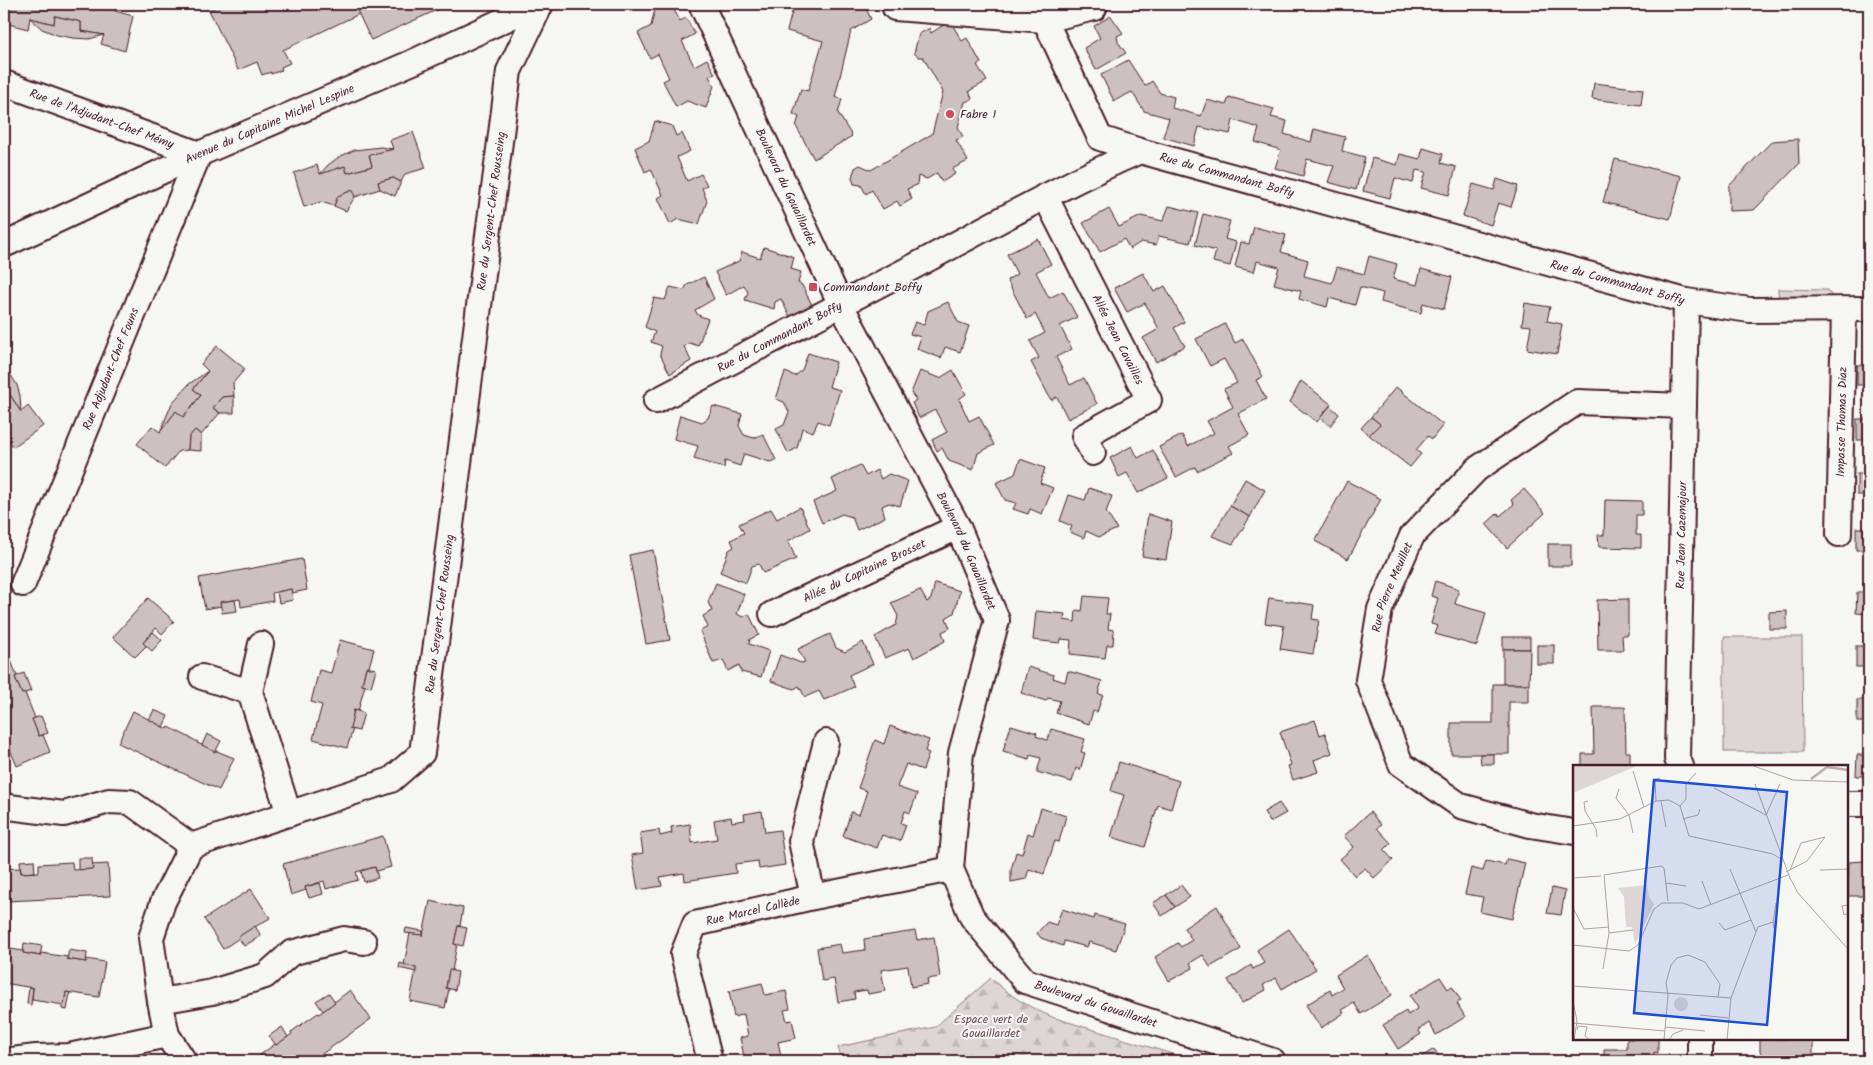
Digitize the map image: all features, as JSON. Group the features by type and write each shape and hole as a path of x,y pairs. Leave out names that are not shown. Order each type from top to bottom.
{"street":[{"name":"Avenue du Capitaine Michel Lespine","path":"4,245 199,154 413,62 539,4"},
{"name":"Rue du Sergent-Chef Rousseing","path":"191,846 390,780 422,753 509,71 539,4"},
{"name":"Boulevard du Gouaillardet","path":"701,4 842,305 958,527 997,620 961,753 951,869 972,917 1025,981 1274,1061"},
{"path":"895,8 1045,20 1094,8"},
{"path":"1045,20 1100,138 1140,151"},
{"name":"Rue de l'Adjudant-Chef Mémy","path":"4,83 199,154"},
{"name":"Rue du Commandant Boffy","path":"656,401 842,305 1045,196 1090,173 1140,151 1686,301 1750,310 1869,310"},
{"name":"Rue Adjudant-Chef Founs","path":"23,584 199,154"},
{"name":"Allée Jean Cavailles","path":"1045,196 1149,400 1084,436 1093,453"},
{"name":"Rue Jean Cazemajour","path":"1680,765 1677,759 1686,301"},
{"name":"Impasse Thomas Diaz","path":"1839,534 1844,310"},
{"name":"Rue Pierre Meuillet","path":"1573,832 1530,825 1461,806 1401,764 1368,680 1380,609 1412,536 1477,469 1578,402 1684,406"},
{"name":"Allée du Capitaine Brosset","path":"772,614 958,527"},
{"path":"261,644 250,692 290,814"},
{"path":"202,677 250,692"},
{"path":"813,897 801,841 826,742"},
{"path":"4,805 64,814 109,801 130,802 191,846 163,902 151,938 160,1001 168,1035 184,1061"},
{"path":"1848,804 1869,804"},
{"name":"Rue Marcel Callède","path":"710,1061 683,954 696,924 813,897 951,869"},
{"path":"160,1001 212,992 265,976 291,953 344,939 364,942"},
{"path":"4,1061 36,1057 69,1056 168,1035"},
{"path":"1700,1040 1700,1061"}],"green space":[{"path":"1778,289 1827,290 1837,302 1779,301"},
{"path":"1724,637 1802,637 1803,752 1724,752"},
{"name":"Espace vert de Gouaillardet","path":"991,978 1020,1001 1052,1017 1195,1061 842,1061 838,1047 935,1027"}],"building":[{"path":"7,4 87,4 103,9 110,4 115,11 133,16 125,51 101,44 104,35 81,31 81,22 55,16 54,24 30,18 28,29 4,23"},
{"path":"87,4 110,4 103,9"},
{"path":"222,4 354,4 359,14 283,50 290,63 281,67 282,70 262,75 257,62 238,70 209,10"},
{"path":"354,4 450,4 371,40"},
{"path":"656,4 673,8 680,21 686,18 695,34 682,41 694,66 707,59 715,74 709,76 714,86 706,108 687,101 676,107 663,81 669,78 658,54 650,58 638,33 651,26"},
{"path":"794,4 864,4 871,19 851,31 835,97 842,99 838,113 852,136 814,159 796,126 799,117 793,114 801,89 808,91 823,41 787,31"},
{"path":"55,16 81,22 81,31 104,35 89,39 57,35 42,29 30,18 54,24"},
{"path":"1111,16 1123,33 1117,36 1118,42 1126,53 1096,70 1084,48 1100,38 1094,26"},
{"name":"Fabre 1","path":"950,21 962,41 967,38 981,63 977,65 987,81 969,91 972,99 965,102 958,127 963,137 956,140 968,161 952,169 955,174 942,182 937,173 927,179 918,176 917,185 907,189 912,199 900,206 897,201 883,209 872,190 866,194 861,185 854,184 852,177 855,168 860,165 871,170 932,134 943,92 923,57 919,57 914,53 919,34 930,28 931,33"},
{"path":"1128,60 1145,86 1152,81 1160,93 1174,97 1172,108 1201,116 1207,100 1226,105 1229,97 1274,109 1271,117 1287,121 1284,134 1311,142 1314,129 1345,137 1342,151 1365,157 1356,190 1328,182 1334,166 1307,159 1303,176 1275,168 1281,150 1255,142 1259,128 1233,120 1230,134 1199,127 1194,146 1163,137 1169,118 1144,111 1132,92 1114,101 1101,75"},
{"path":"1594,83 1643,89 1641,105 1592,99"},
{"path":"655,121 672,126 676,136 682,133 690,151 677,157 687,181 701,174 707,185 702,188 707,201 699,224 678,219 670,224 658,198 663,195 651,169 645,172 635,148 649,141"},
{"path":"413,132 426,168 405,174 401,182 393,178 378,182 380,189 355,197 353,190 338,196 334,206 321,202 304,207 294,173 317,165 320,174 345,166 347,173 372,166 369,155 393,149 390,140"},
{"path":"1798,139 1799,164 1754,210 1729,211 1729,186 1772,141"},
{"path":"381,147 393,149 369,155 372,166 347,173 345,166 320,174 339,157 354,150"},
{"path":"1423,148 1443,154 1441,163 1456,167 1449,195 1421,188 1426,172 1416,170 1413,183 1395,178 1390,198 1363,191 1372,158 1397,165 1400,154 1420,159"},
{"path":"1615,159 1681,176 1670,219 1603,202"},
{"path":"393,178 401,182 395,196 380,189 378,182"},
{"path":"1497,179 1518,186 1511,207 1498,203 1491,225 1463,216 1473,184 1494,190"},
{"path":"353,190 355,197 346,211 334,206 338,196"},
{"path":"1169,206 1198,213 1190,243 1159,236 1156,245 1141,242 1130,249 1124,239 1100,252 1083,223 1109,209 1119,227 1141,216 1163,221"},
{"path":"1203,214 1230,221 1225,239 1236,242 1230,266 1213,262 1216,251 1195,245"},
{"path":"1254,227 1286,235 1281,252 1308,260 1304,276 1332,283 1337,267 1364,274 1369,256 1397,264 1393,279 1417,285 1421,269 1452,277 1444,309 1423,303 1421,313 1381,302 1383,293 1360,287 1355,305 1329,298 1327,307 1299,299 1301,291 1274,284 1279,267 1257,261 1254,272 1235,267 1241,242 1249,244"},
{"path":"1038,239 1051,264 1036,272 1049,298 1063,291 1077,317 1060,326 1072,349 1056,357 1070,385 1084,378 1097,404 1068,419 1057,397 1051,400 1031,362 1039,358 1030,341 1045,333 1035,314 1027,319 1007,280 1017,274 1007,254"},
{"path":"764,247 794,257 791,269 801,272 798,283 802,285 812,305 790,317 781,299 775,302 774,309 745,300 748,292 744,285 726,295 715,272 739,261 742,252 760,258"},
{"path":"1143,273 1154,292 1165,286 1184,322 1174,328 1185,346 1156,362 1143,338 1159,329 1145,303 1127,312 1114,288"},
{"path":"704,277 714,299 695,310 698,315 708,319 698,346 690,343 684,346 691,361 670,374 660,354 662,346 651,342 655,332 645,327 654,298 665,300 670,287 684,290 687,285"},
{"path":"948,302 958,322 969,326 960,352 945,347 941,358 917,349 921,337 910,334 915,322 924,325 928,311"},
{"path":"1525,303 1550,307 1547,321 1562,324 1557,354 1527,349 1531,326 1522,325"},
{"path":"1225,324 1235,343 1243,339 1263,377 1256,380 1266,399 1238,414 1249,435 1229,446 1233,453 1197,471 1195,467 1176,477 1159,447 1182,435 1188,446 1214,433 1207,421 1233,407 1224,389 1237,383 1224,359 1210,366 1196,339"},
{"path":"217,346 245,369 233,383 234,396 222,397 213,408 220,413 201,435 195,430 189,437 188,450 179,451 165,468 137,444 152,426 160,432 176,411 183,417 201,395 193,389 208,371 201,364"},
{"path":"808,353 836,362 829,387 840,390 829,425 818,421 813,432 802,428 797,448 788,453 776,429 784,425 789,412 784,402 776,399 785,372 795,376 802,370"},
{"path":"4,364 17,385 21,412 7,390 4,392"},
{"path":"1857,365 1869,365 1869,385 1857,385"},
{"path":"953,370 966,394 959,399 969,421 979,416 994,445 978,453 973,470 949,461 942,448 937,451 932,440 947,432 935,410 919,418 912,403 916,400 911,393 920,371 940,378"},
{"path":"208,371 193,389 201,395 183,417 176,411 160,432 172,403 189,384"},
{"path":"1301,381 1331,404 1317,422 1290,402"},
{"path":"1396,387 1443,425 1432,439 1428,436 1416,450 1421,454 1410,467 1369,435 1380,424 1371,417"},
{"path":"7,390 21,412 28,406 43,426 13,447 4,434 4,392"},
{"path":"234,396 234,413 220,413 213,408 222,397"},
{"path":"713,406 742,414 739,426 744,435 754,438 763,434 776,460 770,462 744,454 740,466 725,461 724,468 694,459 698,446 674,439 680,415 702,422 708,418"},
{"path":"1330,406 1339,414 1330,426 1320,418"},
{"path":"1371,417 1380,424 1369,435 1361,428"},
{"path":"1857,419 1869,419 1869,440 1857,440"},
{"path":"195,430 201,435 201,451 188,450 189,437"},
{"path":"1132,446 1138,458 1153,450 1168,478 1138,493 1127,473 1119,477 1110,458"},
{"path":"1020,459 1045,468 1040,483 1053,488 1042,514 1030,509 1028,514 1013,509 1016,503 1005,500 996,483 1015,474"},
{"path":"860,465 866,476 877,470 881,479 889,474 908,481 900,506 889,503 882,506 885,517 857,530 852,517 842,514 822,523 813,502 837,491 832,479"},
{"path":"1857,474 1869,474 1869,495 1857,495"},
{"path":"1245,479 1265,490 1250,517 1230,506"},
{"path":"1347,481 1381,499 1348,559 1315,541"},
{"path":"1089,488 1112,496 1106,512 1117,529 1099,537 1086,531 1084,538 1070,532 1072,526 1060,521 1069,495 1085,500"},
{"path":"1524,489 1545,513 1507,548 1486,524 1498,513 1500,516 1514,504 1511,500"},
{"path":"1605,500 1642,501 1642,515 1636,515 1636,535 1641,535 1641,548 1599,547 1598,535 1604,535"},
{"path":"1230,506 1250,517 1233,544 1212,536"},
{"path":"800,507 810,529 788,541 796,559 763,573 759,564 752,566 746,583 720,572 729,550 734,547 731,540 744,533 739,524 771,509 777,519"},
{"path":"1148,514 1172,522 1166,560 1142,556"},
{"path":"1856,528 1869,528 1869,550 1856,550"},
{"path":"1548,544 1571,544 1571,566 1548,566"},
{"path":"653,550 670,640 646,644 629,555"},
{"path":"302,559 307,590 292,593 291,589 272,593 273,601 241,607 240,599 220,602 221,606 205,609 199,578"},
{"path":"1435,581 1459,589 1455,604 1486,613 1477,646 1435,634 1438,626 1431,624 1438,598 1431,596"},
{"path":"716,583 744,594 737,614 743,617 749,614 759,635 750,639 749,644 769,651 761,677 741,672 739,665 728,671 723,660 713,663 700,631 708,627 703,616 712,611 708,602"},
{"path":"935,583 960,591 954,613 946,618 950,628 942,632 945,641 914,658 909,648 885,658 875,637 896,625 898,616 891,603 920,590 927,602 931,599"},
{"path":"291,589 293,600 279,603 277,592"},
{"path":"1857,592 1869,592 1869,614 1856,613"},
{"path":"1084,596 1108,598 1106,614 1110,614 1108,629 1114,630 1113,645 1107,645 1105,658 1070,654 1071,640 1061,639 1060,643 1033,640 1036,611 1065,614 1064,620 1075,622 1076,610 1082,611"},
{"path":"148,598 174,621 162,634 156,628 143,643 146,646 135,657 113,637"},
{"path":"1269,598 1314,605 1312,619 1319,620 1313,654 1280,649 1284,626 1265,623"},
{"path":"1628,599 1628,635 1622,635 1623,650 1598,650 1597,600"},
{"path":"235,600 237,611 222,613 220,602"},
{"path":"1787,611 1787,629 1769,629 1769,612"},
{"path":"153,632 162,640 152,651 143,643"},
{"path":"830,634 836,648 845,652 863,642 873,664 849,675 854,687 824,700 819,691 805,697 799,686 794,689 771,681 780,655 801,663 805,662 798,649"},
{"path":"1503,637 1530,637 1530,649 1503,649"},
{"path":"340,640 374,649 369,667 366,667 362,685 365,685 358,711 354,710 350,729 353,729 347,748 313,739 322,705 311,702 319,670 331,673"},
{"path":"1537,645 1554,645 1554,664 1537,664"},
{"path":"1856,646 1869,646 1869,667 1856,667"},
{"path":"1503,649 1530,649 1529,684 1503,684"},
{"path":"10,658 22,694 25,693 35,718 32,719 39,736 43,735 50,752 17,766 4,735 4,661"},
{"path":"366,667 376,669 371,687 362,685"},
{"path":"1028,667 1054,675 1053,678 1065,682 1068,671 1102,681 1098,694 1103,695 1097,712 1093,711 1089,724 1056,713 1060,701 1048,698 1046,701 1021,693"},
{"path":"24,673 31,691 22,694 15,677"},
{"path":"1493,684 1529,684 1529,702 1509,702 1509,754 1451,754 1451,723 1493,723"},
{"path":"1857,700 1869,700 1869,722 1857,722"},
{"path":"1593,707 1625,707 1626,752 1630,752 1630,765 1582,765 1582,754 1594,754"},
{"path":"154,710 168,716 163,727 149,720"},
{"path":"354,710 364,713 359,731 350,729"},
{"path":"133,711 163,727 168,729 169,727 197,743 234,758 219,790 118,743"},
{"path":"41,716 48,733 39,736 32,719"},
{"path":"1315,720 1320,735 1325,733 1332,753 1314,760 1318,772 1293,780 1288,766 1291,765 1280,732"},
{"path":"1011,725 1037,733 1036,736 1047,740 1051,729 1085,739 1081,752 1085,753 1080,770 1076,768 1072,782 1037,772 1041,758 1030,755 1029,759 1003,751"},
{"path":"890,726 929,740 925,751 929,753 923,770 906,764 897,787 917,794 910,813 905,811 901,823 906,825 900,841 882,835 877,848 843,836 851,812 859,815 867,791 858,788 875,740 884,744"},
{"path":"207,734 221,741 215,752 202,745"},
{"path":"1480,754 1494,754 1494,764 1481,764"},
{"path":"1857,755 1869,755 1869,776 1856,776"},
{"path":"1119,762 1179,781 1171,809 1158,805 1145,847 1111,837 1124,795 1111,791"},
{"path":"1279,803 1286,813 1270,822 1264,812"},
{"path":"1041,808 1066,816 1059,842 1055,841 1044,874 1029,869 1026,879 1011,882 1011,870 1016,852 1022,854 1028,833 1033,835"},
{"path":"762,811 765,832 780,830 785,865 759,869 758,861 735,864 736,873 685,881 684,873 660,877 662,886 638,890 632,855 643,853 640,833 659,830 660,836 672,833 671,827 690,824 692,843 717,839 714,820 731,817 732,822 745,820 744,814"},
{"path":"1370,812 1381,825 1377,828 1391,843 1384,850 1393,860 1374,878 1365,868 1355,876 1340,859 1354,847 1344,836"},
{"path":"383,836 391,867 376,871 375,867 356,872 358,880 326,889 324,881 305,887 306,890 291,895 283,864"},
{"path":"1864,838 1869,838 1869,899 1864,899 1864,896 1848,896 1849,862 1864,861"},
{"path":"78,858 92,858 93,869 78,870"},
{"path":"1507,859 1525,863 1512,919 1480,912 1483,897 1465,894 1471,868 1483,871 1486,861 1505,865"},
{"path":"34,860 35,872 21,873 20,861"},
{"path":"72,862 73,870 93,869 92,865 108,864 110,896 6,901 4,869 20,868 21,873 39,872 39,864"},
{"path":"375,867 378,878 364,882 361,871"},
{"path":"320,883 323,894 309,898 305,887"},
{"path":"1181,885 1190,897 1175,907 1166,895"},
{"path":"1552,888 1565,891 1561,915 1547,913"},
{"path":"251,889 270,918 238,937 223,949 204,919"},
{"path":"1166,895 1175,907 1162,916 1153,903"},
{"path":"430,901 463,908 454,944 457,944 452,971 449,970 446,988 449,989 445,1008 410,1001 416,968 404,965 410,933 423,935"},
{"path":"1217,906 1241,949 1210,967 1203,955 1190,963 1193,968 1169,981 1155,957 1178,943 1181,947 1192,940 1184,928"},
{"path":"1062,909 1094,919 1095,915 1125,924 1116,950 1089,942 1087,947 1064,941 1063,946 1041,938 1037,933 1047,922 1056,925"},
{"path":"255,926 261,936 244,946 238,937"},
{"path":"458,926 467,928 463,946 454,944"},
{"path":"406,928 423,931 423,935 405,933"},
{"path":"1289,929 1316,969 1282,989 1276,978 1263,985 1266,990 1242,1003 1228,980 1251,965 1253,969 1264,963 1257,950"},
{"path":"915,931 917,940 934,937 940,977 927,979 928,984 911,987 908,966 881,970 885,991 868,994 867,990 854,992 855,999 838,1002 834,979 822,981 817,948 840,944 842,953 865,950 864,939"},
{"path":"24,943 42,946 40,956 23,953"},
{"path":"4,948 40,956 41,953 86,962 86,959 105,962 99,997 66,992 64,1005 32,1000 33,988 4,983"},
{"path":"69,950 87,953 86,962 67,959"},
{"path":"1368,955 1392,995 1361,1014 1354,1003 1342,1010 1344,1013 1321,1028 1306,1005 1330,990 1332,995 1343,988 1336,975"},
{"path":"400,963 416,968 416,972 399,968"},
{"path":"449,970 458,972 455,990 446,988"},
{"path":"1440,977 1448,989 1452,986 1461,1001 1457,1003 1465,1017 1436,1035 1429,1023 1418,1030 1421,1034 1398,1049 1383,1025 1406,1011 1408,1015 1418,1008 1410,996"},
{"path":"762,983 765,995 786,991 790,1009 784,1010 787,1021 792,1020 796,1038 778,1042 782,1061 745,1061 740,1038 748,1036 744,1014 734,1017 729,991"},
{"path":"29,987 33,988 31,1005 27,1004"},
{"path":"350,990 371,1019 312,1061 264,1061 260,1055 292,1034 291,1032 319,1014"},
{"path":"66,992 70,993 67,1010 62,1009"},
{"path":"329,993 335,1002 323,1011 316,1001"},
{"path":"282,1027 288,1037 276,1045 269,1036"},
{"path":"1627,1040 1658,1040 1658,1053 1654,1052 1654,1061 1604,1061 1604,1049 1627,1049"},
{"path":"1760,1040 1813,1040 1813,1061 1763,1061 1760,1051"},
{"path":"1434,1049 1442,1061 1415,1061"}],"place":[{"name":"Fabre 1","path":"950,114"},
{"name":"Commandant Boffy","path":"813,287"}]}
